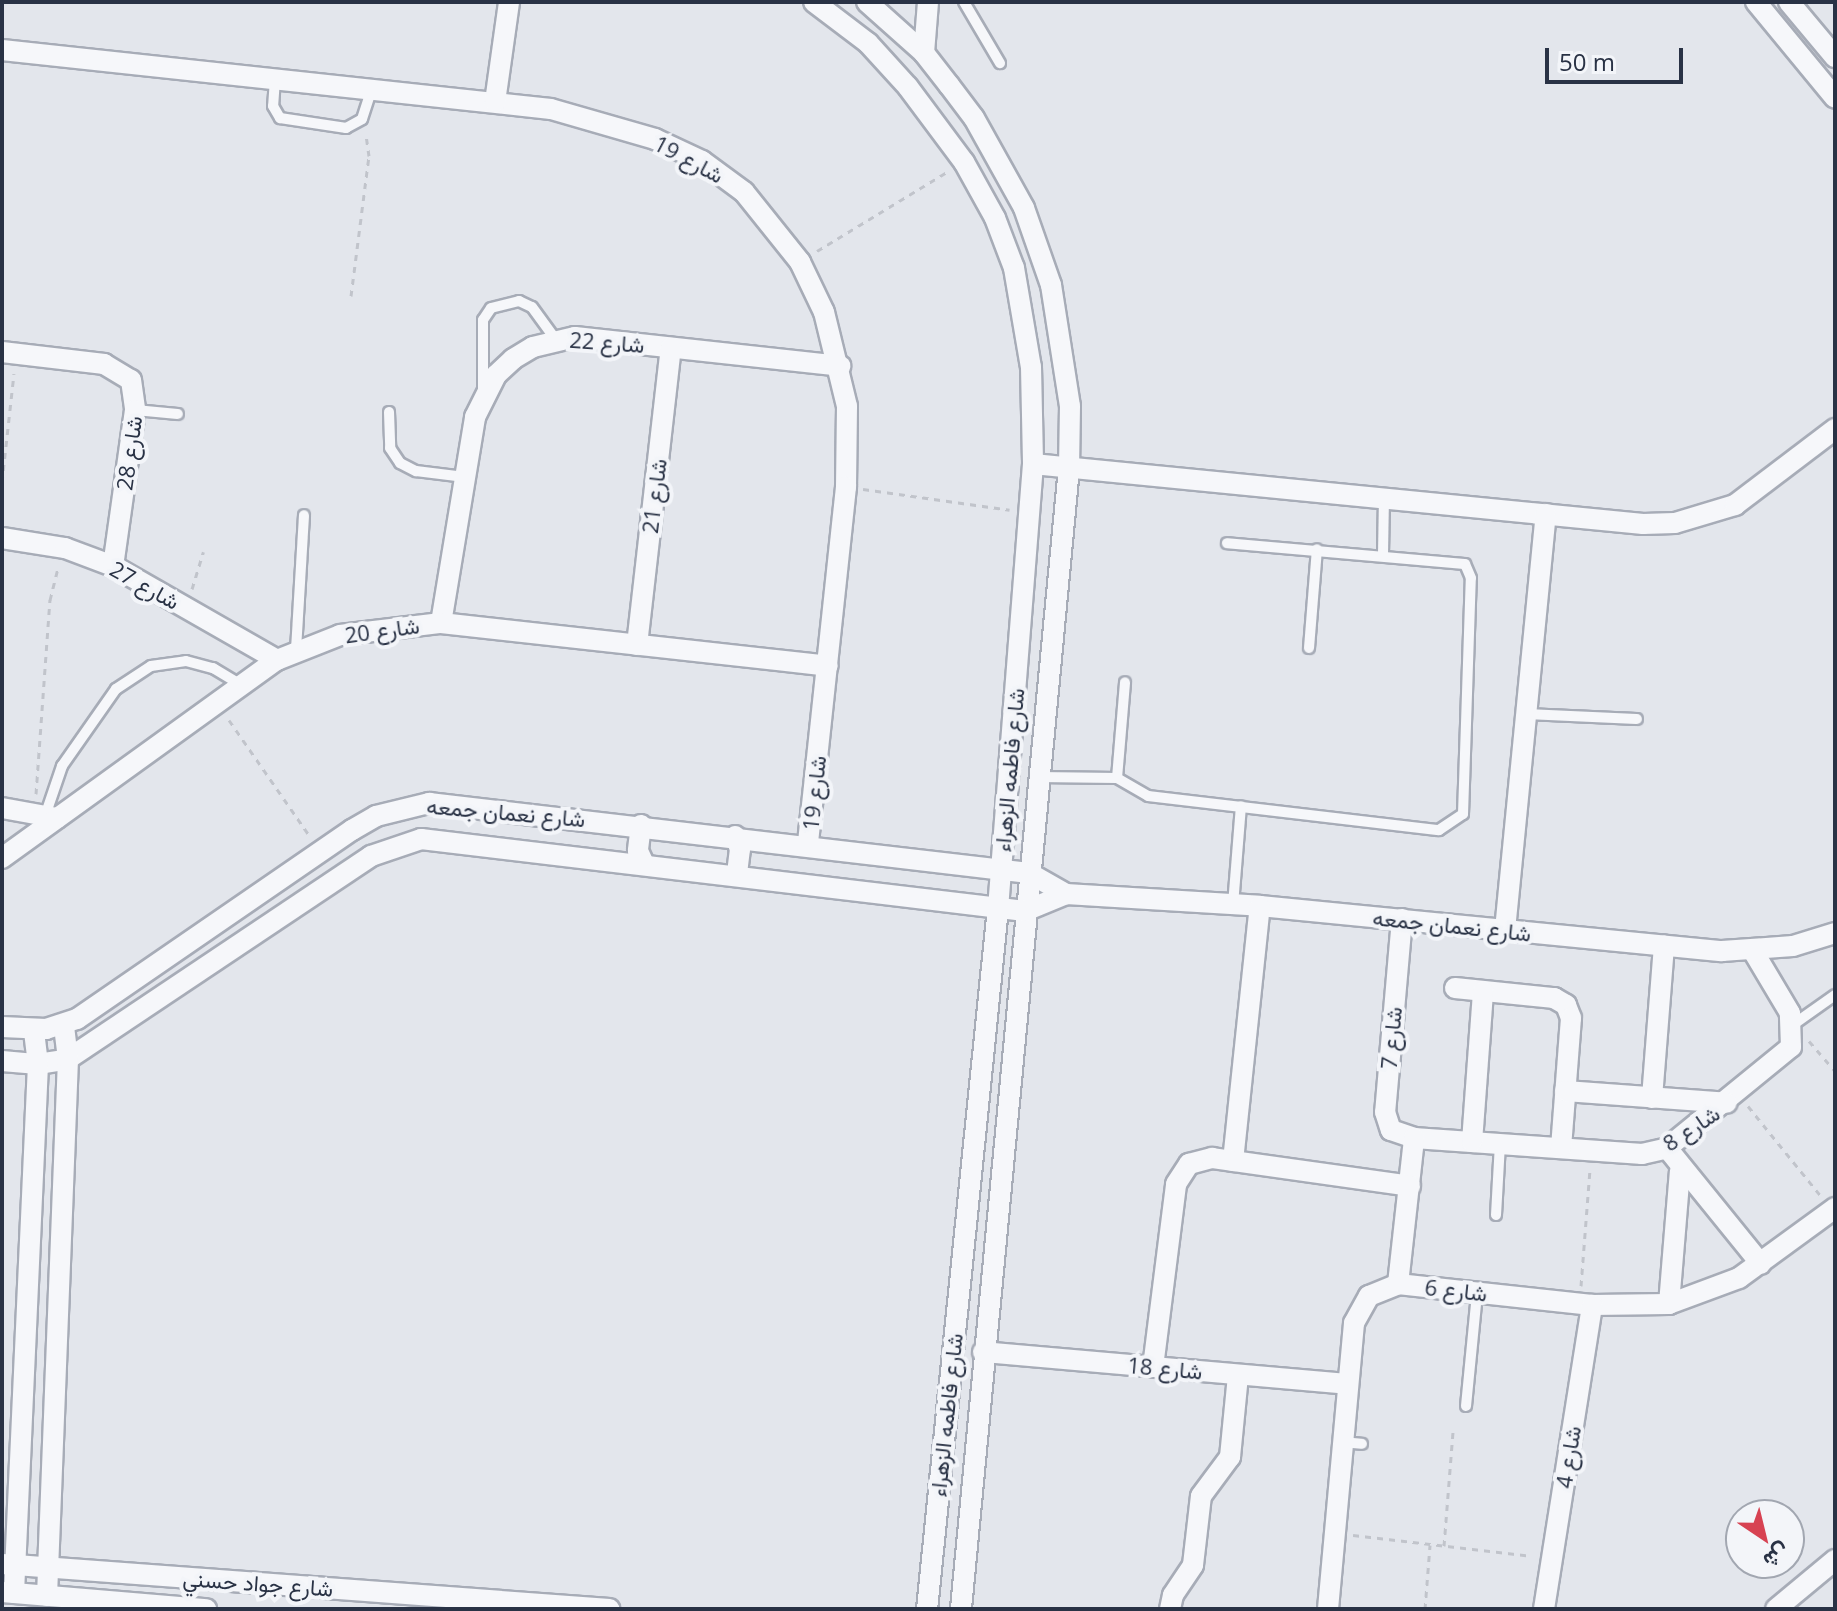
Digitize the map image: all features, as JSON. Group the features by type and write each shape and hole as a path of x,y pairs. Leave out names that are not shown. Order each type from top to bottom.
{"street":[{"path":"495,102 509,2"},
{"name":"شارع فاطمه الزهراء","path":"814,2 868,43 908,87 964,162 995,218 1016,280 1031,367 1033,464 998,908 927,1609"},
{"name":"شارع فاطمه الزهراء","path":"867,2 924,53 974,118 1024,208 1040,250 1064,345 1069,468 961,1609"},
{"path":"924,53 928,2"},
{"path":"1756,2 1828,74 1835,98"},
{"path":"1789,2 1835,57"},
{"name":"شارع 19","path":"2,50 495,102 604,122 702,161 744,192 800,262 824,312 840,366 848,419 846,487 808,845"},
{"name":"شارع 22","path":"441,623 465,477 484,395 513,359 555,339 840,366"},
{"name":"شارع 21","path":"637,645 671,348"},
{"name":"شارع 28","path":"9,352 119,369 131,380 135,410 113,566"},
{"path":"1033,464 1643,524 1706,517 1760,490 1835,429"},
{"path":"1505,930 1546,514"},
{"name":"شارع 27","path":"2,538 65,548 113,566 277,660"},
{"name":"شارع 20","path":"2,858 45,816 277,660 296,650 373,628 441,623 828,666"},
{"name":"شارع نعمان جمعه","path":"2,1027 34,1029 64,1024 376,816 429,803 641,825 1029,873 1066,894 1260,906 1753,951 1835,933"},
{"path":"2,808 45,816"},
{"path":"641,825 638,851 644,864"},
{"path":"735,836 740,849 737,875"},
{"name":"شارع نعمان جمعه","path":"2,1061 38,1064 68,1059 394,844 450,839 1025,911 1066,894"},
{"path":"1233,1161 1260,906"},
{"name":"شارع 7","path":"1402,919 1385,1112 1391,1130 1414,1138"},
{"path":"1652,1098 1664,945"},
{"path":"1753,951 1794,1030"},
{"path":"1455,988 1554,998 1566,1005 1571,1018 1561,1148"},
{"path":"1472,1142 1483,991"},
{"path":"47,1596 68,1059 64,1024"},
{"path":"8,1592 38,1064 34,1029"},
{"name":"شارع 8","path":"1414,1138 1642,1154 1667,1148 1785,1056 1794,1030"},
{"path":"1565,1091 1652,1098 1732,1098"},
{"path":"1398,1284 1414,1138"},
{"path":"1667,1148 1680,1171 1761,1264"},
{"path":"1153,1367 1176,1184 1189,1164 1200,1159 1233,1161 1410,1186"},
{"path":"1669,1304 1680,1171"},
{"name":"شارع 6","path":"1328,1609 1335,1533 1352,1443 1346,1384 1359,1308 1369,1296 1398,1284 1586,1304 1669,1304 1717,1290 1761,1264 1834,1209"},
{"name":"شارع 4","path":"1544,1609 1586,1304"},
{"name":"شارع 18","path":"983,1352 1346,1384"},
{"path":"1170,1609 1173,1595 1193,1565 1201,1496 1230,1457 1238,1375"},
{"path":"1776,1609 1835,1560"},
{"name":"شارع جواد حسني","path":"9,1564 609,1609"},
{"name":"شارع جواد حسني","path":"8,1592 206,1609"}],"lane":[{"path":"964,2 1000,63"},
{"path":"275,79 273,106 280,118 346,128 362,119 372,89"},
{"path":"484,395 483,320 491,308 519,301 532,307 555,339"},
{"path":"135,410 178,414"},
{"path":"389,412 388,439 400,463 416,471 465,477"},
{"path":"1383,554 1384,498"},
{"path":"296,650 304,515"},
{"path":"1038,777 1117,778 1148,796 1439,830 1463,814 1471,578 1457,559 1227,543"},
{"path":"1309,648 1317,549"},
{"path":"45,816 62,766 116,689 151,666 186,661 213,668 241,685"},
{"path":"1117,778 1125,682"},
{"path":"1526,714 1637,719"},
{"path":"1233,905 1241,806"},
{"path":"1794,1030 1835,995"},
{"path":"1496,1215 1500,1144"},
{"path":"1466,1406 1477,1293"}],"path":[{"path":"351,296 369,156 362,119"},
{"path":"800,262 964,162"},
{"path":"2,482 9,352"},
{"path":"846,487 1030,513"},
{"path":"45,816 50,600 65,548"},
{"path":"186,608 203,552"},
{"path":"217,703 321,851"},
{"path":"1794,1030 1812,1042 1835,1071"},
{"path":"1732,1098 1834,1209"},
{"path":"1586,1304 1592,1150"},
{"path":"1444,1546 1453,1432"},
{"path":"1335,1533 1552,1559"},
{"path":"1425,1609 1430,1544"}]}
